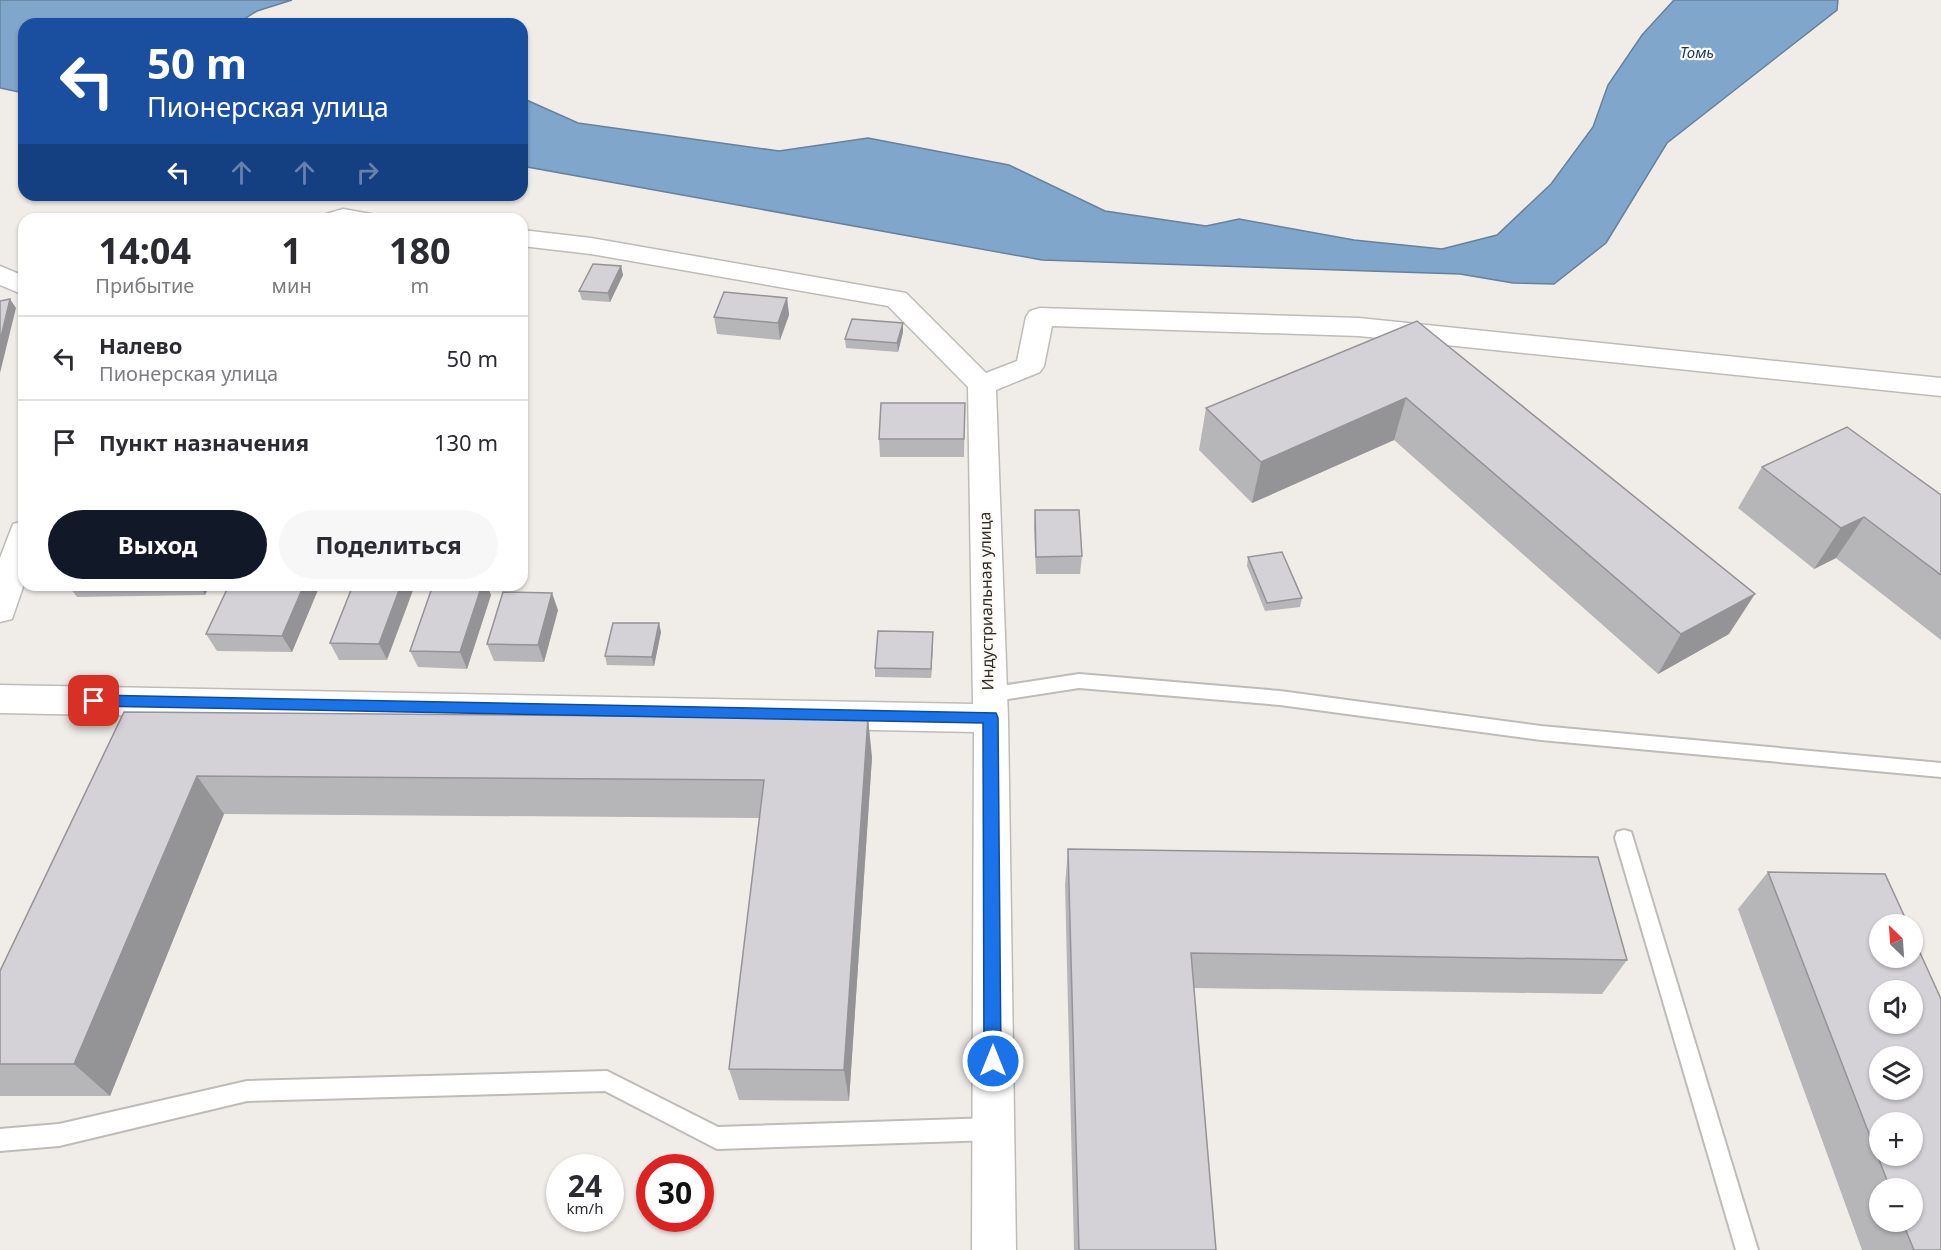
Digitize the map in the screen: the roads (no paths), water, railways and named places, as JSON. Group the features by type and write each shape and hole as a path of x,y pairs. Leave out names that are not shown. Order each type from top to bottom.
{"street":[{"path":"528,239 591,246 897,299 982,384 1030,366 1040,316 1359,327 1941,387"},
{"path":"0,274 18,284"},
{"name":"Индустриальная улица","path":"982,384 989,707 994,1250"},
{"path":"0,609 18,551"},
{"path":"0,699 989,707"}],"lane":[{"path":"989,707 1079,681 1280,698 1541,733 1941,770"},
{"path":"1624,838 1747,1250"},
{"path":"0,1140 59,1136 247,1091 608,1081 717,1138 993,1130"}],"water":[{"path":"0,0 292,0 257,11 246,18 18,18 18,92 0,88"},
{"name":"Томь","path":"1674,0 1838,0 1837,10 1667,143 1606,243 1554,284 1513,283 1460,274 1042,260 528,167 528,101 578,123 779,151 868,138 1009,165 1105,211 1206,226 1239,219 1354,240 1442,249 1497,235 1551,184 1593,127 1608,85 1642,35"}]}
